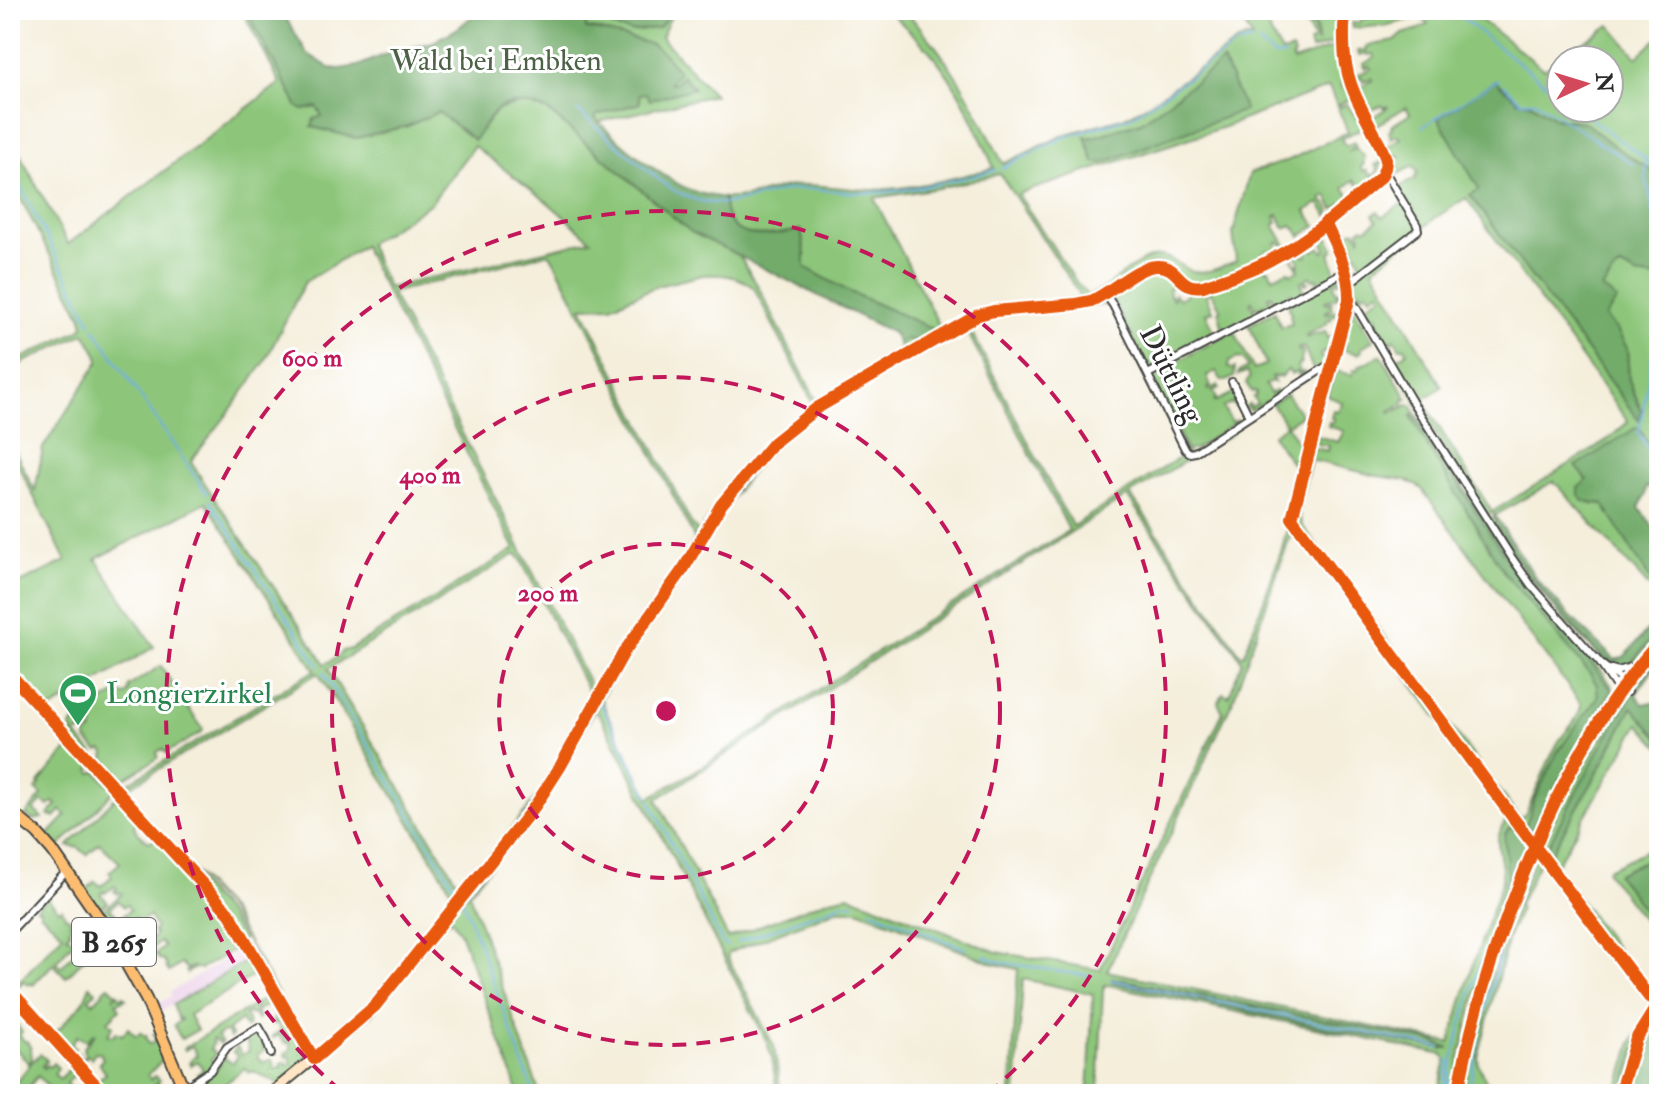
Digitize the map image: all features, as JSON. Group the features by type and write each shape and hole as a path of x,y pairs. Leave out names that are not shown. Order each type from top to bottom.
{"main road":[{"path":"1458,1094 1489,964 1516,888 1552,806 1568,774 1624,688 1644,659 1659,645"},
{"path":"1624,688 1659,645"},
{"name":"B 265","path":"10,811 46,842 93,908 131,970 185,1091"}],"street":[{"path":"270,1094 375,1006 535,806 624,652 684,568 721,505 773,443 812,411 978,315 1085,302 1157,265 1169,269 1187,286 1203,286 1270,261 1325,223 1379,178 1384,170 1385,157 1355,98 1345,62 1344,23 1348,10"},
{"path":"1348,284 1418,230 1384,170"},
{"path":"1309,454 1349,295 1346,271 1325,223"},
{"path":"1148,374 1346,271"},
{"name":"Düttling","path":"1105,294 1185,449 1190,453 1333,362"},
{"path":"1349,295 1413,403 1531,585 1603,665 1615,685 1624,688"},
{"name":"Düttling","path":"1232,382 1249,416"},
{"path":"1603,665 1624,670 1644,659"},
{"path":"10,932 67,871"},
{"path":"10,990 104,1094"},
{"path":"185,1091 210,1071 227,1047 259,1027 271,1054"}],"shaded area":[{"path":"247,947 253,957 157,1014 154,1006 172,996 170,992"}],"green space":[{"path":"223,10 246,10 298,107 304,110 317,107 323,117 314,119 313,127 356,138 408,126 438,111 474,140 497,110 523,103 548,111 691,232 739,255 818,404 813,407 754,288 742,280 723,275 703,275 657,286 611,306 582,307 692,525 699,533 718,503 764,447 803,415 762,452 698,536 677,578 623,649 594,695 564,759 542,793 381,997 315,1056 311,1052 230,912 69,736 73,732 72,724 83,722 85,731 75,734 123,786 315,670 206,502 96,559 154,647 48,711 51,717 41,706 42,703 38,703 10,672 10,588 66,561 10,449 10,441 35,491 43,448 99,361 85,333 10,369 10,364 84,326 10,178 10,136 68,244 280,83 243,12","holes":["474,146 591,240 388,288 368,244 431,203","363,246 515,549 325,664 191,461 264,363 305,282","545,254 550,254 558,268 695,539 679,570 621,649 595,692 391,293","517,555 592,699 541,791 462,890 328,669","318,673 455,899 372,1002 314,1053 231,912 124,793"]},
{"name":"Wald bei Embken","path":"246,10 281,10 307,53 330,68 340,69 433,42 458,28 480,10 667,10 665,21 659,28 632,32 615,28 603,19 586,17 586,29 656,47 679,71 670,83 675,83 682,75 694,88 650,100 646,93 639,94 640,103 595,118 628,148 681,186 724,198 731,224 739,231 762,235 801,230 805,267 936,333 932,332 922,342 906,339 899,345 893,333 691,232 548,111 530,105 517,104 498,109 474,140 438,112 408,126 356,138 312,127 314,119 322,116 317,107 303,110 298,107"},
{"path":"667,10 674,10 661,37 714,95 598,122 594,118 596,115 639,103 639,94 675,83 669,84 654,45 601,30 586,29 585,17 603,19 615,28 665,21"},
{"path":"887,10 904,10 935,45 972,102 1003,164 1064,135 1125,117 1144,107 1236,43 1252,38 1236,10 1262,10 1259,12 1282,53 1292,50 1293,61 1340,47 1345,80 1342,86 1345,90 1349,89 1352,98 1338,105 1347,104 1353,113 1356,112 1357,118 1361,116 1359,111 1367,125 1341,139 1346,146 1354,142 1356,146 1348,152 1356,148 1362,153 1365,158 1361,167 1363,171 1367,170 1371,176 1377,172 1361,188 1354,180 1344,188 1351,197 1334,209 1327,196 1322,199 1331,211 1328,216 1319,203 1306,211 1316,226 1301,236 1292,225 1285,228 1278,215 1275,216 1277,222 1274,225 1287,247 1276,243 1277,249 1271,254 1268,250 1260,255 1263,261 1216,280 1190,284 1169,267 1151,264 1093,298 983,311 943,333 937,329 938,335 930,337 932,332 936,333 933,329 850,292 804,267 801,230 762,235 739,231 726,213 724,198 745,197 793,186 863,190 903,188 994,168 951,80 932,54","holes":["1223,62 1244,110 1102,163 1094,162 1086,137 1141,122","1329,87 1348,132 1289,160 1250,173 1233,233 1236,261 1200,272 1165,257 1153,257 1088,296 1018,194 1224,127","1000,174 1078,292 1079,299 982,310 942,331 874,198"]},
{"path":"1300,10 1306,10 1317,43 1312,10 1341,10 1340,41 1311,50 1309,43 1314,40"},
{"path":"1374,10 1468,10 1545,68 1545,112 1529,102 1519,101 1438,118 1480,189 1470,195 1638,419 1641,409 1629,380 1627,348 1617,330 1604,317 1602,289 1621,267 1636,275 1659,278 1659,449 1651,448 1640,429 1587,480 1590,503 1603,504 1659,593 1659,598 1554,481 1496,515 1495,523 1544,593 1610,662 1620,666 1630,664 1659,630 1641,656 1628,666 1620,668 1603,660 1526,575 1490,520 1495,515 1488,515 1415,402 1421,398 1419,395 1415,398 1408,388 1413,385 1412,382 1407,385 1401,374 1405,372 1404,369 1399,371 1393,361 1405,354 1405,347 1400,348 1394,339 1392,344 1388,342 1383,345 1379,338 1386,332 1378,336 1370,323 1377,317 1374,318 1369,311 1365,314 1361,308 1381,296 1379,291 1371,296 1367,291 1362,294 1363,301 1358,304 1356,295 1361,292 1355,291 1349,269 1358,265 1355,270 1358,274 1364,268 1346,234 1355,230 1360,238 1359,230 1377,221 1373,215 1378,211 1382,217 1406,201 1398,188 1416,178 1418,173 1413,166 1392,177 1389,172 1389,163 1400,156 1394,157 1389,147 1385,148 1401,138 1397,135 1391,138 1389,131 1391,126 1410,114 1406,107 1375,126 1371,119 1388,107 1382,105 1366,113 1355,89 1373,80 1363,81 1362,77 1354,79 1354,76 1371,69 1370,66 1365,68 1364,64 1375,57 1367,53 1359,55 1358,51 1367,50 1366,46 1395,41 1403,34 1428,24 1419,17 1385,26 1352,28 1352,23 1369,18","holes":["1466,198 1628,422 1605,442 1492,512 1422,400 1442,387 1373,269 1435,218"]},
{"path":"1610,25 1637,57 1659,37 1659,176 1587,124 1625,124 1625,44 1582,44"},
{"path":"1223,61 1245,110 1102,163 1094,162 1085,136 1090,138 1141,122"},
{"path":"1495,81 1519,101 1529,102 1545,112 1545,124 1587,124 1659,176 1659,278 1636,275 1621,267 1602,289 1617,300 1605,317 1627,348 1629,380 1641,410 1639,420 1470,195 1479,189 1438,118"},
{"path":"1321,233 1325,239 1329,238 1334,250 1330,252 1336,274 1315,285 1318,278 1312,280 1310,276 1306,279 1308,283 1301,282 1304,291 1292,297 1292,293 1288,293 1288,299 1284,301 1282,297 1274,301 1271,295 1268,296 1272,307 1261,312 1259,309 1265,304 1256,308 1252,301 1250,303 1257,315 1223,332 1221,310 1207,290 1265,267 1273,277 1299,270 1289,253 1298,267 1297,247 1305,257 1308,256 1306,246 1314,251 1319,247 1324,252 1326,249 1319,235"},
{"path":"1163,268 1178,280 1169,289 1173,299 1174,294 1179,299 1188,294 1186,291 1189,289 1205,291 1213,311 1206,313 1214,331 1204,336 1207,342 1149,370 1112,299 1112,293 1145,271"},
{"path":"1341,276 1342,281 1334,283 1336,292 1341,293 1325,301 1333,302 1326,313 1337,311 1337,315 1331,316 1327,324 1306,335 1307,338 1325,331 1328,338 1333,336 1336,340 1330,361 1325,351 1320,355 1325,364 1314,372 1304,347 1298,348 1303,354 1302,363 1297,366 1304,375 1300,377 1288,370 1281,377 1271,377 1274,382 1265,385 1271,394 1275,391 1280,393 1253,410 1246,406 1257,404 1253,397 1256,392 1252,392 1246,383 1250,378 1247,372 1238,375 1248,367 1243,359 1229,362 1228,368 1235,367 1234,377 1222,381 1216,371 1207,376 1211,386 1208,388 1218,385 1219,388 1213,391 1217,399 1215,402 1235,392 1244,410 1232,403 1223,407 1231,422 1239,420 1194,450 1187,450 1152,375 1234,331 1254,370 1266,364 1249,325 1275,311 1281,327 1292,324 1288,304"},
{"path":"1107,302 1112,307 1185,451 1194,454 1235,427 1233,433 1130,494 1241,655 1244,655 1281,552 1301,476 1272,435 1286,425 1272,404 1286,394 1301,415 1287,425 1297,442 1312,455 1314,448 1328,451 1329,446 1315,443 1317,436 1338,442 1344,431 1328,426 1329,422 1333,423 1333,410 1339,411 1340,405 1343,405 1328,396 1336,364 1336,371 1352,375 1354,369 1358,370 1359,366 1381,355 1408,399 1391,413 1410,404 1519,573 1592,658 1613,688 1614,694 1564,775 1533,838 1529,833 1612,690 1567,632 1524,586 1412,416 1505,574 1589,672 1597,685 1598,697 1558,751 1535,798 1523,833 1514,827 1505,833 1508,877 1494,921 1531,843 1484,967 1452,1094 1438,1094 1446,1060 1443,1055 1105,985 1098,1094 1088,1094 1093,994 1023,979 1016,1094 1011,1094 1018,969 995,964 858,910 837,910 728,953 774,1046 781,1094 777,1094 772,1057 766,1040 596,711 547,797 469,893 540,1094 519,1094 460,932 451,919 442,926 372,1014 272,1094 378,1005 534,809 552,784 592,712 597,710 599,697 621,658 684,571 721,508 764,455 796,425 819,408 983,315 1012,311 982,318 969,324 969,327 1073,526 1185,454 1108,306 1017,311","holes":["962,327 967,331 1069,530 649,798 601,698 630,650 687,571 715,520 776,444 797,426 826,405","1311,460 1406,480 1421,488 1581,704 1576,719 1554,750 1524,816 1519,817 1514,811 1302,525 1298,511","1127,496 1242,661 1229,696 1223,693 1218,703 1223,712 1100,970 997,952 849,895 830,899 728,938 657,799","1296,530 1508,813 1498,839 1502,881 1450,1043 1107,971 1233,700 1291,534","1112,979 1435,1042 1447,1048 1341,1031 1113,982"]},
{"path":"1350,308 1354,308 1373,340 1358,354 1340,349 1341,345 1347,346 1341,343"},
{"path":"906,339 920,343 925,339 920,345 826,399 901,353 899,345"},
{"path":"1414,415 1524,586 1567,632 1612,690 1529,833 1525,828 1535,798 1558,751 1598,697 1597,685 1505,574 1430,450 1411,416"},
{"path":"1637,427 1651,448 1659,449 1659,487 1646,487 1639,508 1659,534 1659,593 1603,504 1583,501 1579,495 1579,488 1587,480 1576,466"},
{"path":"1495,516 1538,581 1615,660 1624,657 1659,617 1659,630 1630,664 1620,666 1610,662 1586,640 1527,572 1495,524"},
{"path":"1659,653 1598,753 1544,853 1540,848 1580,772"},
{"path":"1659,657 1636,695 1643,704 1659,701 1659,738 1632,707 1548,858 1544,853 1584,778 1612,728"},
{"path":"161,666 181,697 180,703 187,707 203,729 202,732 166,753 162,749 157,752 158,758 122,778 104,758 103,750 97,751 86,739 93,725 84,713 117,693 125,695 129,686"},
{"path":"1632,707 1659,738 1659,746 1639,724 1555,867 1651,995 1659,996 1659,1008 1641,1033 1622,1094 1617,1094 1632,1042 1652,1005 1545,863"},
{"path":"72,744 93,767 90,770 92,773 96,771 113,792 57,849 46,837 66,816 61,810 55,818 48,815 57,805 53,802 49,806 42,801 34,810 42,818 33,820 26,815 42,795 36,789 38,784"},
{"path":"117,796 139,817 134,827 138,833 149,842 157,837 229,916 243,939 235,949 201,969 195,968 187,973 194,966 187,969 181,964 169,972 162,959 155,954 164,947 160,942 147,952 141,950 155,934 153,931 156,928 149,916 139,923 135,918 114,933 108,923 130,910 118,901 110,909 116,914 106,920 102,911 122,894 114,891 117,889 115,886 105,893 103,891 100,894 108,902 100,908 86,890 95,881 101,886 112,876 109,872 120,863 99,843 87,855 79,848 68,846"},
{"path":"1511,827 1517,828 1529,842 1493,921 1508,877 1504,837"},
{"path":"1659,844 1659,854 1618,874 1659,931 1659,941 1607,872"},
{"path":"1537,852 1541,858 1508,937 1478,1058 1492,1094 1463,1094 1484,1001"},
{"path":"1659,854 1659,931 1617,874"},
{"path":"46,897 59,910 62,908 72,925 67,935 74,941 56,962 61,967 78,949 84,959 66,977 53,964 33,985 23,981 16,994 12,989 63,934 37,908"},
{"path":"253,957 261,971 189,1015 197,1030 181,1039 174,1025 181,1020 173,1005"},
{"path":"1113,978 1435,1042 1448,1048 1341,1031 1113,982"},
{"path":"90,986 96,992 89,999 93,1003 109,986 116,993 113,998 118,994 126,999 116,1003 120,1009 108,1021 113,1026 108,1035 114,1036 116,1032 122,1035 128,1028 136,1036 141,1032 147,1035 149,1044 156,1040 153,1034 156,1033 165,1057 148,1075 151,1080 155,1076 160,1080 155,1085 159,1084 166,1090 177,1080 183,1094 106,1094 94,1081 106,1074 99,1063 103,1059 100,1053 95,1052 91,1058 88,1055 80,1066 73,1058 78,1053 81,1060 85,1056 83,1048 95,1034 86,1041 77,1036 71,1044 75,1048 69,1053 53,1035 83,1003"},
{"path":"274,993 283,1010 280,1012 272,999 258,1011 254,1009 259,1018 257,1020 254,1014 245,1015 249,1023 246,1028 241,1020 228,1030 232,1036 230,1038 223,1032 217,1036 222,1043 213,1039 210,1049 217,1054 211,1059 213,1064 198,1076 203,1070 198,1061 190,1063 197,1055 192,1046 184,1048"},
{"path":"1659,1008 1659,1079 1648,1094 1622,1094 1638,1040"},
{"path":"284,1012 303,1042 307,1060 279,1085 252,1071 249,1073 245,1068 212,1094 207,1094 212,1088 206,1080 198,1082 215,1071 224,1058 233,1063 238,1056 233,1052 237,1047 242,1055 249,1051 246,1039 256,1034 263,1041 264,1051 257,1056 262,1062 273,1060 275,1069 282,1067 282,1063 291,1064 290,1056 286,1057 285,1054 291,1050 289,1042 285,1043 279,1035 272,1036 280,1031 278,1023 273,1025 273,1019"},
{"path":"18,1026 22,1032 19,1035 31,1049 30,1064 40,1054 47,1060 42,1066 50,1067 53,1063 58,1068 54,1074 60,1079 73,1065 83,1076 76,1073 66,1083 74,1094 55,1094 38,1076 23,1094 10,1094 10,1089 30,1065 10,1042 10,1035"}],"waterway":[{"path":"1452,10 1545,83"},
{"path":"1002,168 1062,138 1131,117 1236,45 1252,41"},
{"path":"1259,43 1274,56 1285,56"},
{"path":"1422,127 1498,81"},
{"path":"1503,85 1521,101 1535,101 1633,164"},
{"path":"577,110 666,185 680,194 703,201 731,203 796,189 885,192 996,170"},
{"path":"1598,124 1659,169"},
{"path":"1659,130 1656,135 1659,159"},
{"path":"1645,161 1659,238"},
{"path":"10,166 91,323"},
{"path":"1659,327 1639,433 1659,467"},
{"path":"94,328 207,494"},
{"path":"210,501 319,666"},
{"path":"323,672 460,895"},
{"path":"600,702 648,796"},
{"path":"650,801 722,942 727,946"},
{"path":"1446,1094 1476,977 1520,863"},
{"path":"463,900 534,1094"},
{"path":"738,942 845,903"},
{"path":"849,903 854,904"},
{"path":"870,910 966,949"},
{"path":"984,956 1000,962 1050,970"},
{"path":"1468,1094 1482,1022 1500,956"},
{"path":"1054,971 1092,976"},
{"path":"1111,980 1440,1048"},
{"path":"1443,1094 1447,1059"},
{"path":"1651,1094 1659,1084"}],"cycle path":[{"path":"10,674 230,914 314,1059 375,1006 535,806 624,652 684,568 721,505 773,443 817,408 978,315 1091,301 1151,267 1166,267 1184,282 1195,286 1247,271 1287,251 1329,221 1381,177 1386,159 1348,75 1344,33 1348,10"},
{"path":"1325,223 1345,270 1349,300 1292,518 1514,819 1649,997 1658,1004 1636,1039 1619,1094"},
{"path":"1458,1094 1490,967 1511,905 1548,817 1589,738 1622,688 1659,642"},
{"path":"10,990 104,1094"}],"place":[{"name":"Longierzirkel","path":"78,727"}]}
